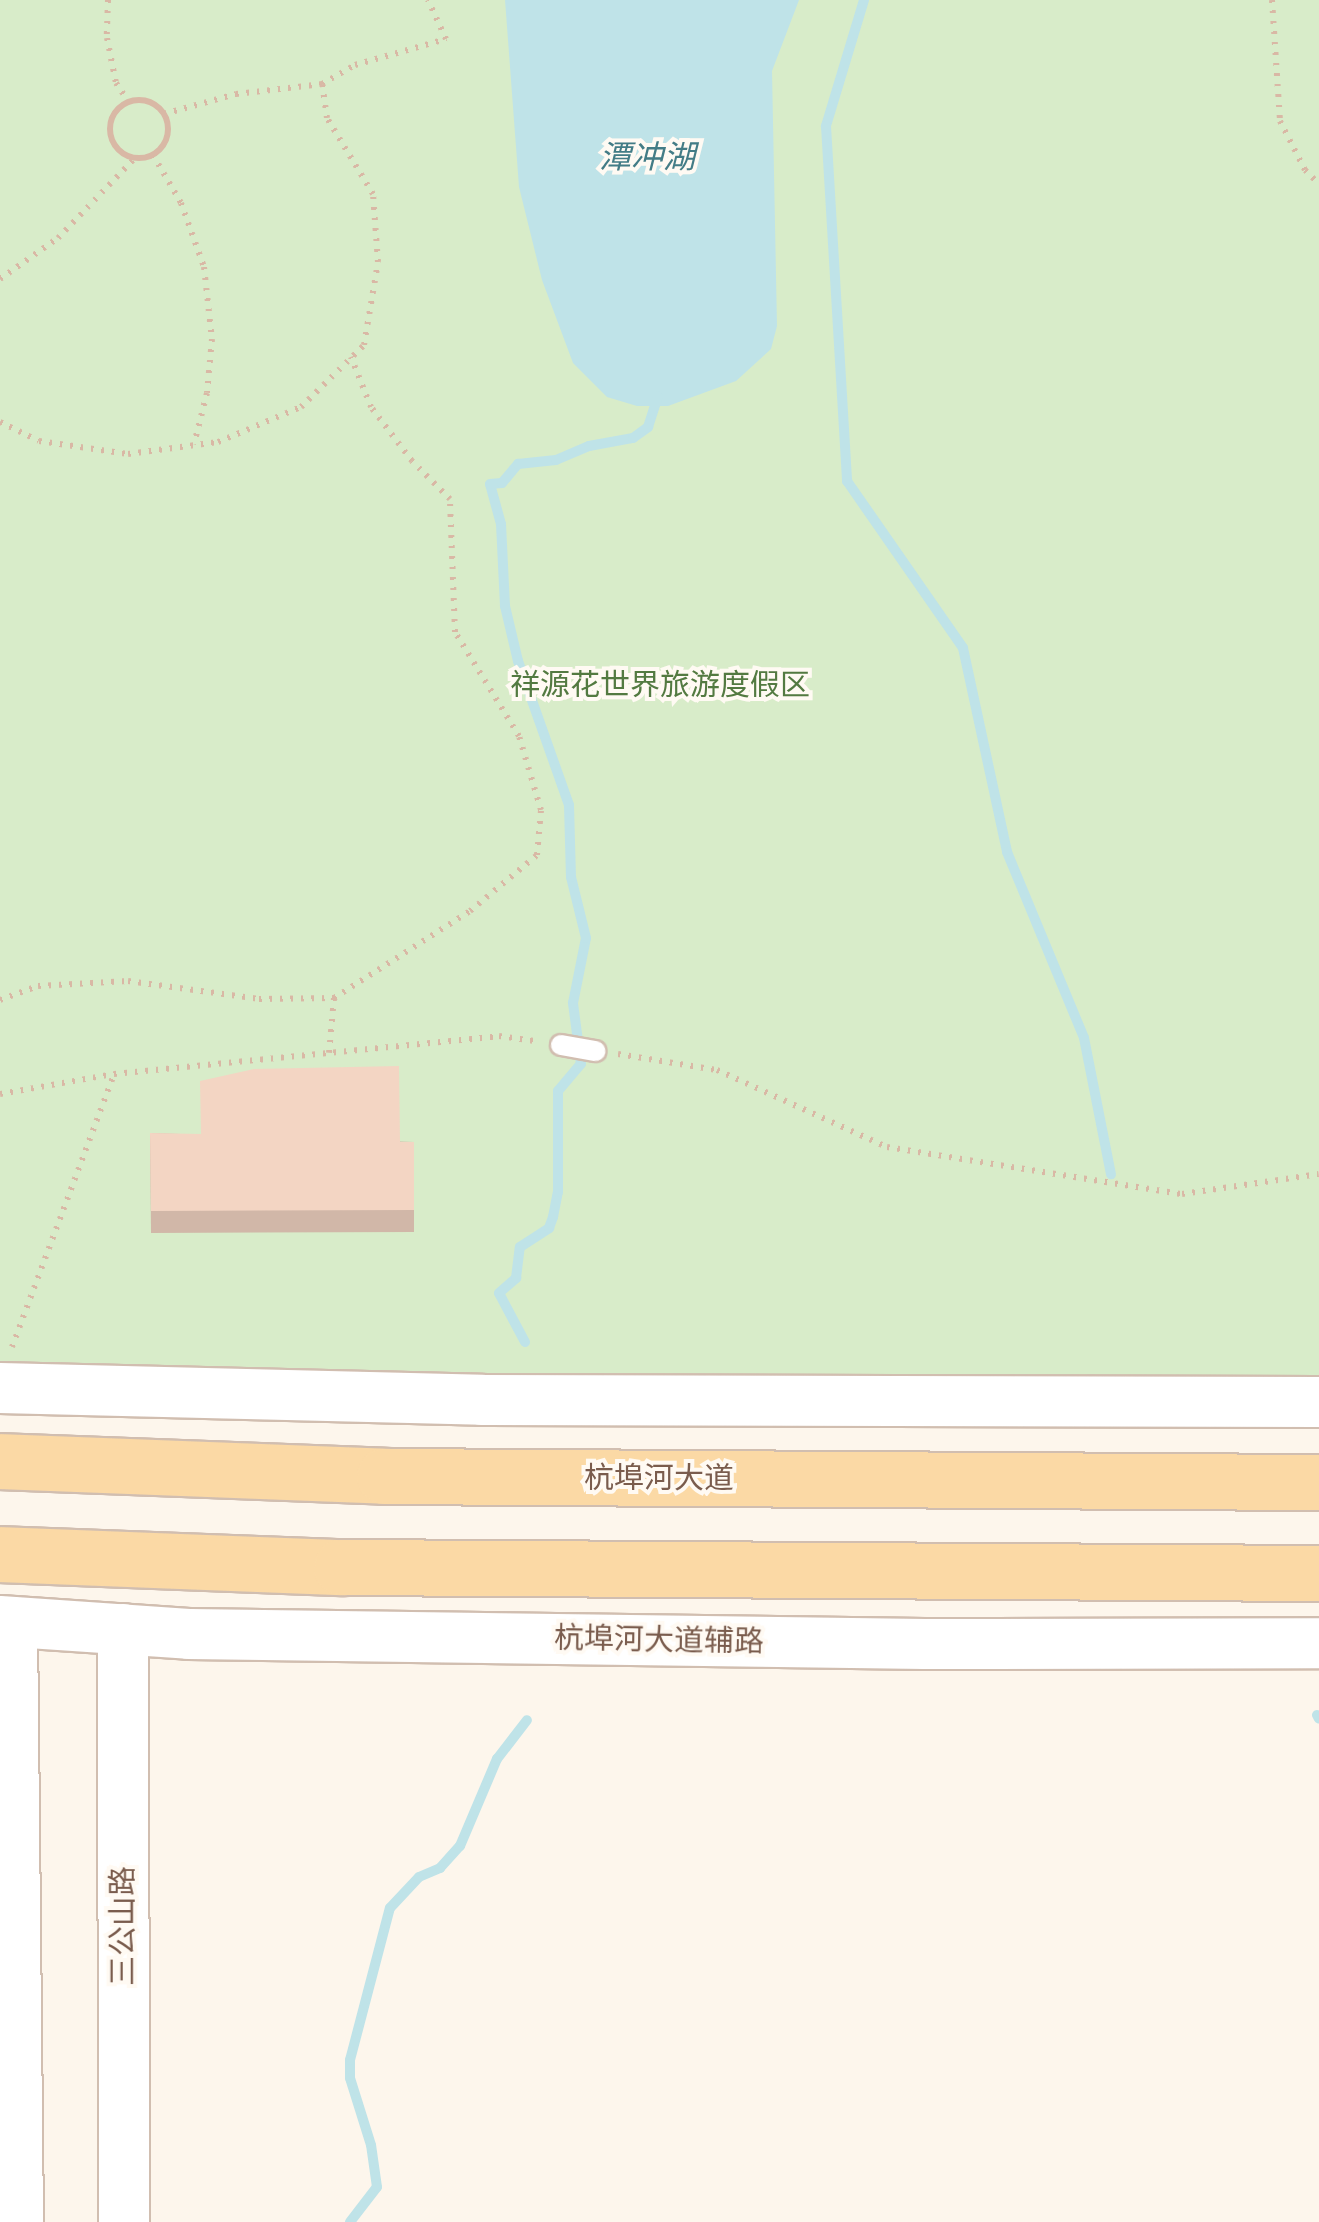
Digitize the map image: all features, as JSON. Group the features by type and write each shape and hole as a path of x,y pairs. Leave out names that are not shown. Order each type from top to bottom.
{"main road":[{"name":"杭埠河大道","path":"0,1461 384,1476 1319,1482"},
{"path":"0,1554 342,1567 1319,1573"}],"street":[{"path":"5,1371 482,1400 1319,1402"},
{"path":"6,1621 18,2222"},
{"name":"杭埠河大道辅路","path":"6,1621 189,1634 925,1644 1319,1644"},
{"name":"三公山路","path":"123,1629 124,2222"}],"lane":[{"path":"561,1045 596,1051"}],"path":[{"path":"108,0 108,38 116,83 130,102"},
{"path":"164,114 236,94 322,84 355,65 446,40 428,0"},
{"path":"1272,0 1280,121 1305,170 1319,184"},
{"path":"0,422 39,440 128,454 218,442 301,406 352,358 364,345 378,262 374,194 328,118 322,84"},
{"path":"0,279 58,238 136,158 154,154 166,141 164,114 149,102 130,102 114,114 110,133 119,150 136,158"},
{"path":"154,154 182,203 204,267 212,339 207,392 194,445"},
{"path":"0,1000 38,986 128,982 260,999 334,998 470,911 537,855 542,810 520,736 455,632 450,499 412,461 371,406 352,358"},
{"path":"329,1053 334,998"},
{"path":"0,1094 114,1074 499,1036 561,1045"},
{"path":"596,1051 718,1070 888,1147 1182,1194 1319,1174"},
{"path":"5,1371 114,1074"}],"green space":[{"name":"祥源花世界旅游度假区","path":"0,0 1319,0 1319,1385 532,1383 0,1369"}],"water":[{"name":"潭冲湖","path":"505,0 799,0 772,71 777,326 771,349 736,381 668,406 637,406 607,397 573,363 542,280 519,187"}],"building":[{"path":"399,1066 400,1142 414,1142 414,1210 151,1211 150,1133 201,1134 200,1081 254,1069"}],"waterway":[{"path":"864,0 826,126 847,481 963,648 1007,852 1084,1038 1111,1174"},
{"path":"525,1342 499,1293 516,1278 520,1247 549,1228 553,1217 558,1192 558,1091 581,1064 573,1003 586,938 571,877 569,805 518,661 505,606 501,524 490,484 502,483 518,464 556,460 589,446 633,438 648,427 658,397"},
{"path":"1317,1715 1319,1719"},
{"path":"350,2222 377,2187 371,2145 350,2078 350,2060 390,1908 419,1877 440,1868 460,1846 497,1759 527,1720"}]}
